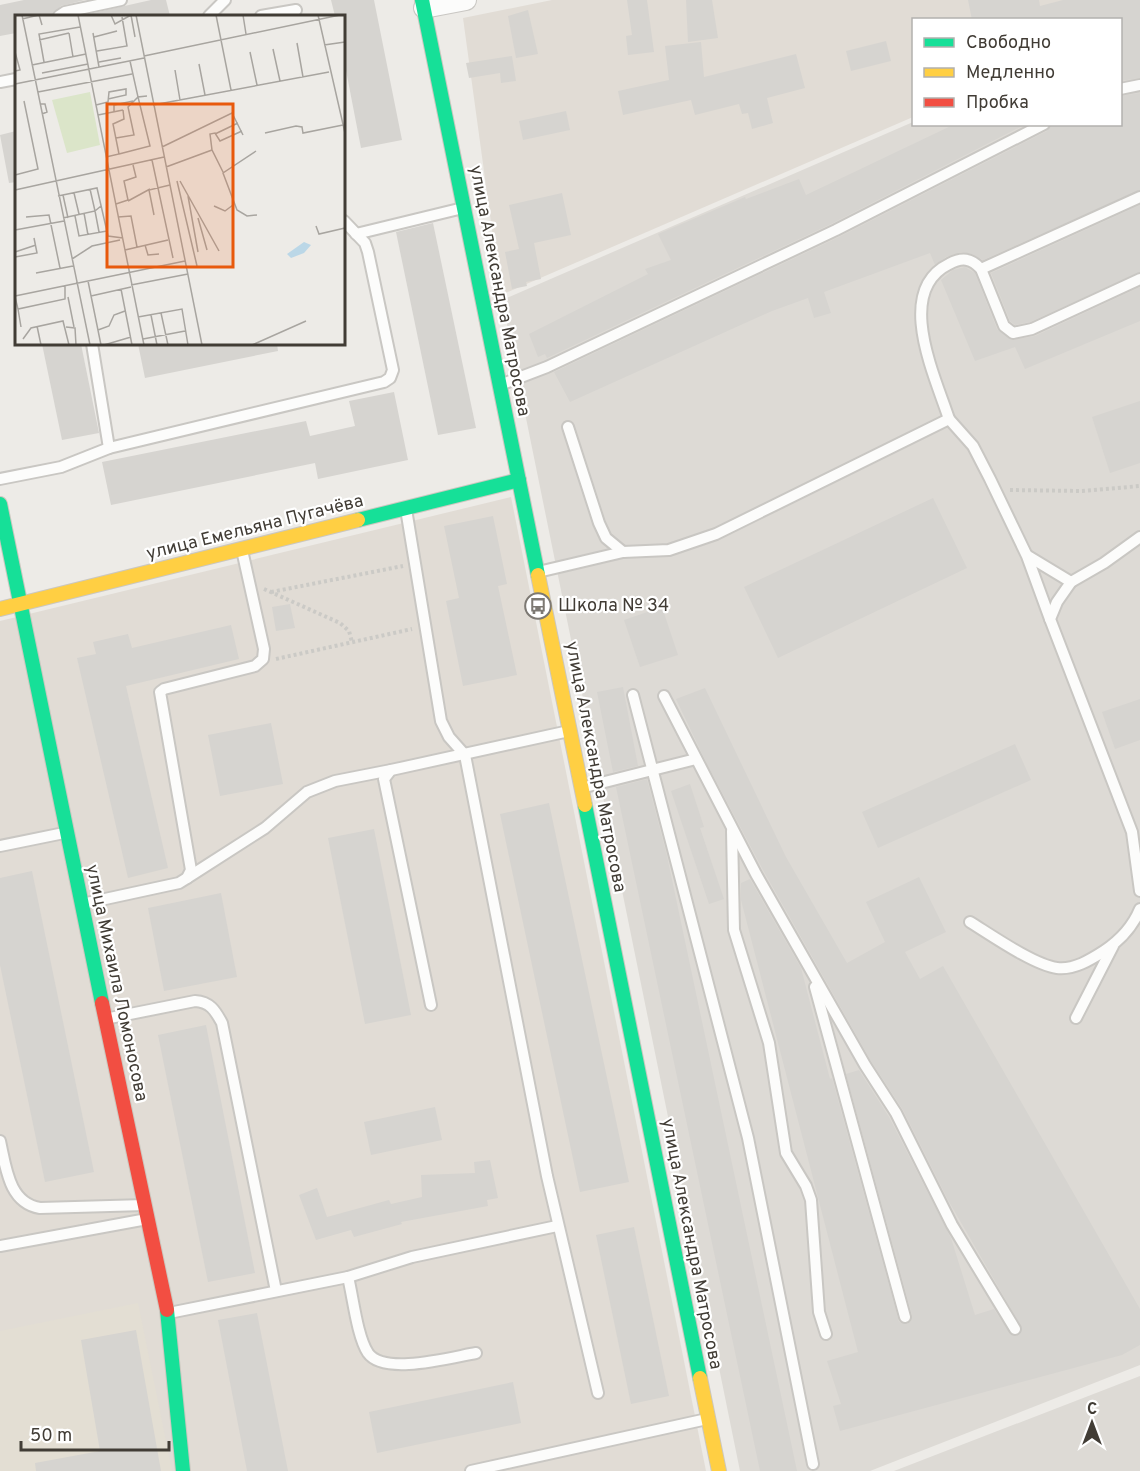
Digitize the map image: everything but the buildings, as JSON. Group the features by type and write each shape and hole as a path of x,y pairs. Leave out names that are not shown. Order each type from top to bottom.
{"street":[{"path":"423,4 466,0"},
{"name":"улица Александра Матросова","path":"423,4 719,1471"},
{"name":"улица Емельяна Пугачёва","path":"0,609 20,606 519,480"},
{"name":"улица Михаила Ломоносова","path":"0,504 65,832 168,1313 183,1471"}],"lane":[{"path":"60,15 65,12 122,0"},
{"path":"210,15 225,0"},
{"path":"266,15 296,9"},
{"path":"0,82 15,79"},
{"path":"1122,88 1140,85"},
{"path":"500,386 547,367 836,230 1040,126"},
{"path":"981,269 1140,197"},
{"path":"356,234 464,208"},
{"path":"0,479 61,467 109,448 384,382 390,378 393,370 368,252 365,243 345,223"},
{"path":"1140,279 1032,329 1013,333 1004,326 981,269 975,263 963,259 936,270 926,289 921,311 921,332 949,419 973,446 1027,556 1129,821 1136,850 1140,891"},
{"path":"92,345 109,448"},
{"path":"537,572 623,552 669,549 716,534 949,419"},
{"path":"568,427 599,523 606,538 623,552"},
{"path":"406,509 441,721 449,737 465,755 557,1226 598,1393"},
{"path":"1050,619 1057,602 1071,582 1104,563 1140,537"},
{"path":"187,878 192,870 192,861 160,692 164,689 255,666 261,662 264,649 242,550"},
{"path":"1027,556 1071,582"},
{"path":"633,695 748,1138 813,1464"},
{"path":"664,696 732,828 812,972 896,1113 952,1225 1015,1329"},
{"path":"82,904 160,888 187,878 266,828 306,792 335,781 569,731"},
{"path":"581,788 696,759"},
{"path":"391,770 384,779 431,1005"},
{"path":"732,828 732,921 769,1043 786,1153 806,1186 811,1200 819,1312 826,1334"},
{"path":"0,846 65,832"},
{"path":"1076,1018 1113,945 1140,909"},
{"path":"970,922 1036,960 1056,968 1080,964 1113,945"},
{"path":"812,972 905,1317"},
{"path":"105,1019 195,1001 204,1002 217,1013 222,1023 276,1291"},
{"path":"0,1144 15,1194 29,1206 147,1212"},
{"path":"0,1246 147,1212"},
{"path":"168,1313 348,1276 412,1257 557,1226"},
{"path":"348,1276 364,1341 369,1353 376,1360 400,1365 476,1353"},
{"path":"471,1471 708,1419"}],"path":[{"path":"994,489 1060,492 1140,486"},
{"path":"271,592 415,564"},
{"path":"250,583 346,627 352,642"},
{"path":"261,662 425,627"}],"shaded area":[{"path":"552,0 1103,0 1109,18 912,18 912,117 501,295 463,18"},
{"path":"1140,0 1140,1365 870,1471 740,1471 502,300 912,122 912,126 1122,126 1122,18"},
{"path":"511,497 706,1471 0,1471 0,621"},
{"path":"138,1303 172,1471 0,1471 0,1331"},
{"path":"1140,1376 1140,1471 894,1471"}],"traffic: fast":[{"path":"422,0 538,575"},
{"path":"358,520 519,480"},
{"path":"0,504 102,1003"},
{"path":"585,805 700,1378"},
{"path":"167,1310 183,1471"}],"traffic: slow":[{"path":"0,609 358,520"},
{"path":"538,575 585,805"},
{"path":"700,1378 719,1471"}],"traffic: jam":[{"path":"102,1003 167,1310"}],"place":[{"name":"Школа № 34","path":"538,606"}]}
